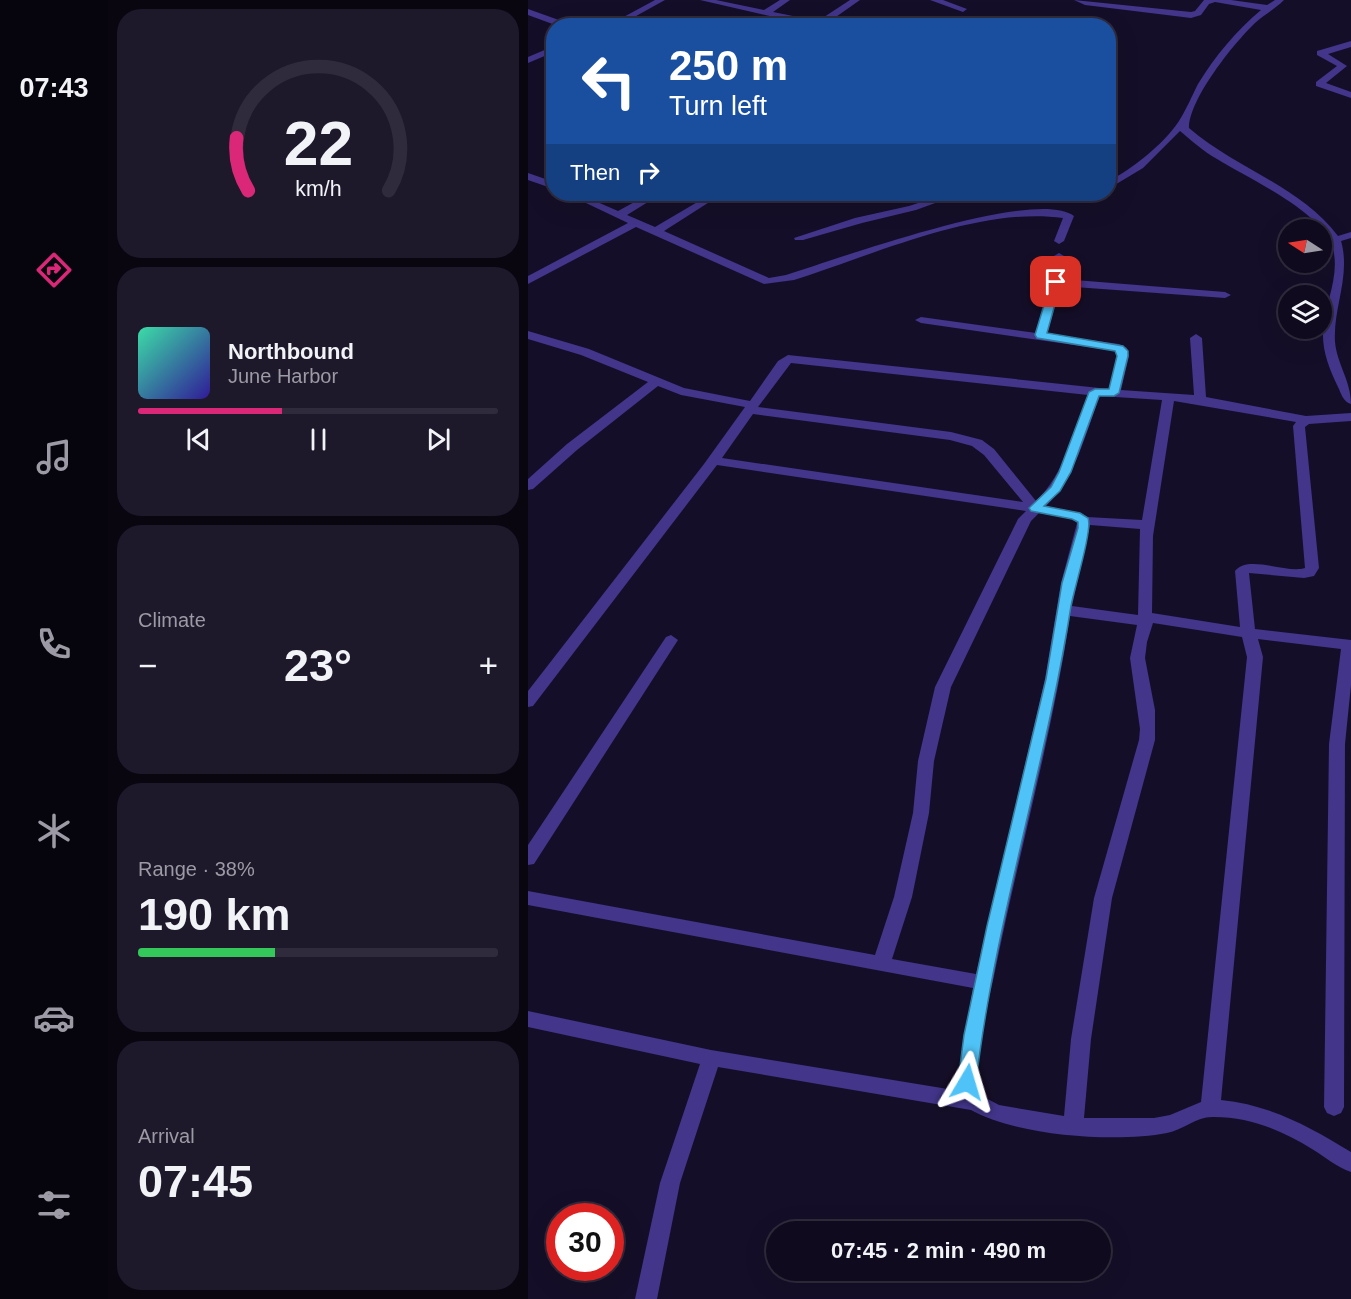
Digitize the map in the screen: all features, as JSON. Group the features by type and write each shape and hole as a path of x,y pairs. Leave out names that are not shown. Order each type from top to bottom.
{"street":[{"path":"626,18 661,0"},
{"path":"704,0 787,18"},
{"path":"765,13 786,0"},
{"path":"829,18 856,0"},
{"path":"934,0 963,9"},
{"path":"1077,0 1085,3 1191,15 1198,13 1206,2 1215,0 1267,8"},
{"path":"1116,181 1140,166 1163,146 1183,122 1201,85 1227,47 1267,8 1280,0"},
{"path":"528,12 546,18"},
{"path":"1351,44 1320,52 1343,66 1319,84 1351,95"},
{"path":"531,59 546,53"},
{"path":"531,59 546,62"},
{"path":"1183,122 1184,129 1223,160 1294,201 1342,238 1329,338 1332,364 1351,400"},
{"path":"528,176 546,181"},
{"path":"590,201 768,282 775,282 928,234 1005,216 1054,214 1069,216 1059,241"},
{"path":"620,213 643,201"},
{"path":"657,231 706,201"},
{"path":"799,238 934,201"},
{"path":"528,281 637,222"},
{"path":"1041,335 1056,282 1059,256"},
{"path":"1056,282 1225,295"},
{"path":"921,320 1110,346 1123,351 1114,393"},
{"path":"528,335 585,352 656,382 700,396 751,408 951,436 977,443 989,452 1035,508"},
{"path":"1196,338 1200,400"},
{"path":"528,702 714,461 782,364 788,359 1095,392 1169,396 1306,420 1351,417"},
{"path":"528,486 572,447 656,382"},
{"path":"881,964 903,897 921,813 926,761 943,687 1025,519 1056,489 1065,472 1095,392"},
{"path":"1073,1125 1081,1039 1103,898 1150,722 1138,664 1138,652 1145,621 1148,525 1169,396"},
{"path":"1210,1107 1255,657 1249,633 1242,571 1246,568 1310,573 1312,568 1299,426 1306,420"},
{"path":"714,461 1035,508 1076,516 1084,521 1148,525"},
{"path":"974,1102 967,1082 973,1035 1053,679 1068,583 1084,521"},
{"path":"1064,610 1145,621 1152,618 1351,646"},
{"path":"528,859 671,640"},
{"path":"1334,1107 1337,744 1347,651 1351,646"},
{"path":"528,898 984,982"},
{"path":"528,1019 711,1058 974,1102 997,1114 1073,1125 1126,1128 1171,1124 1210,1107 1266,1116 1298,1129 1351,1163"},
{"path":"646,1299 670,1183 711,1058"}],"route":[{"path":"967,1082 973,1035 995,926 1053,679 1068,583 1084,528 1084,521 1076,516 1035,508 1056,489 1065,472 1095,392 1114,393 1123,356 1123,351 1119,348 1041,335 1056,282"}]}
